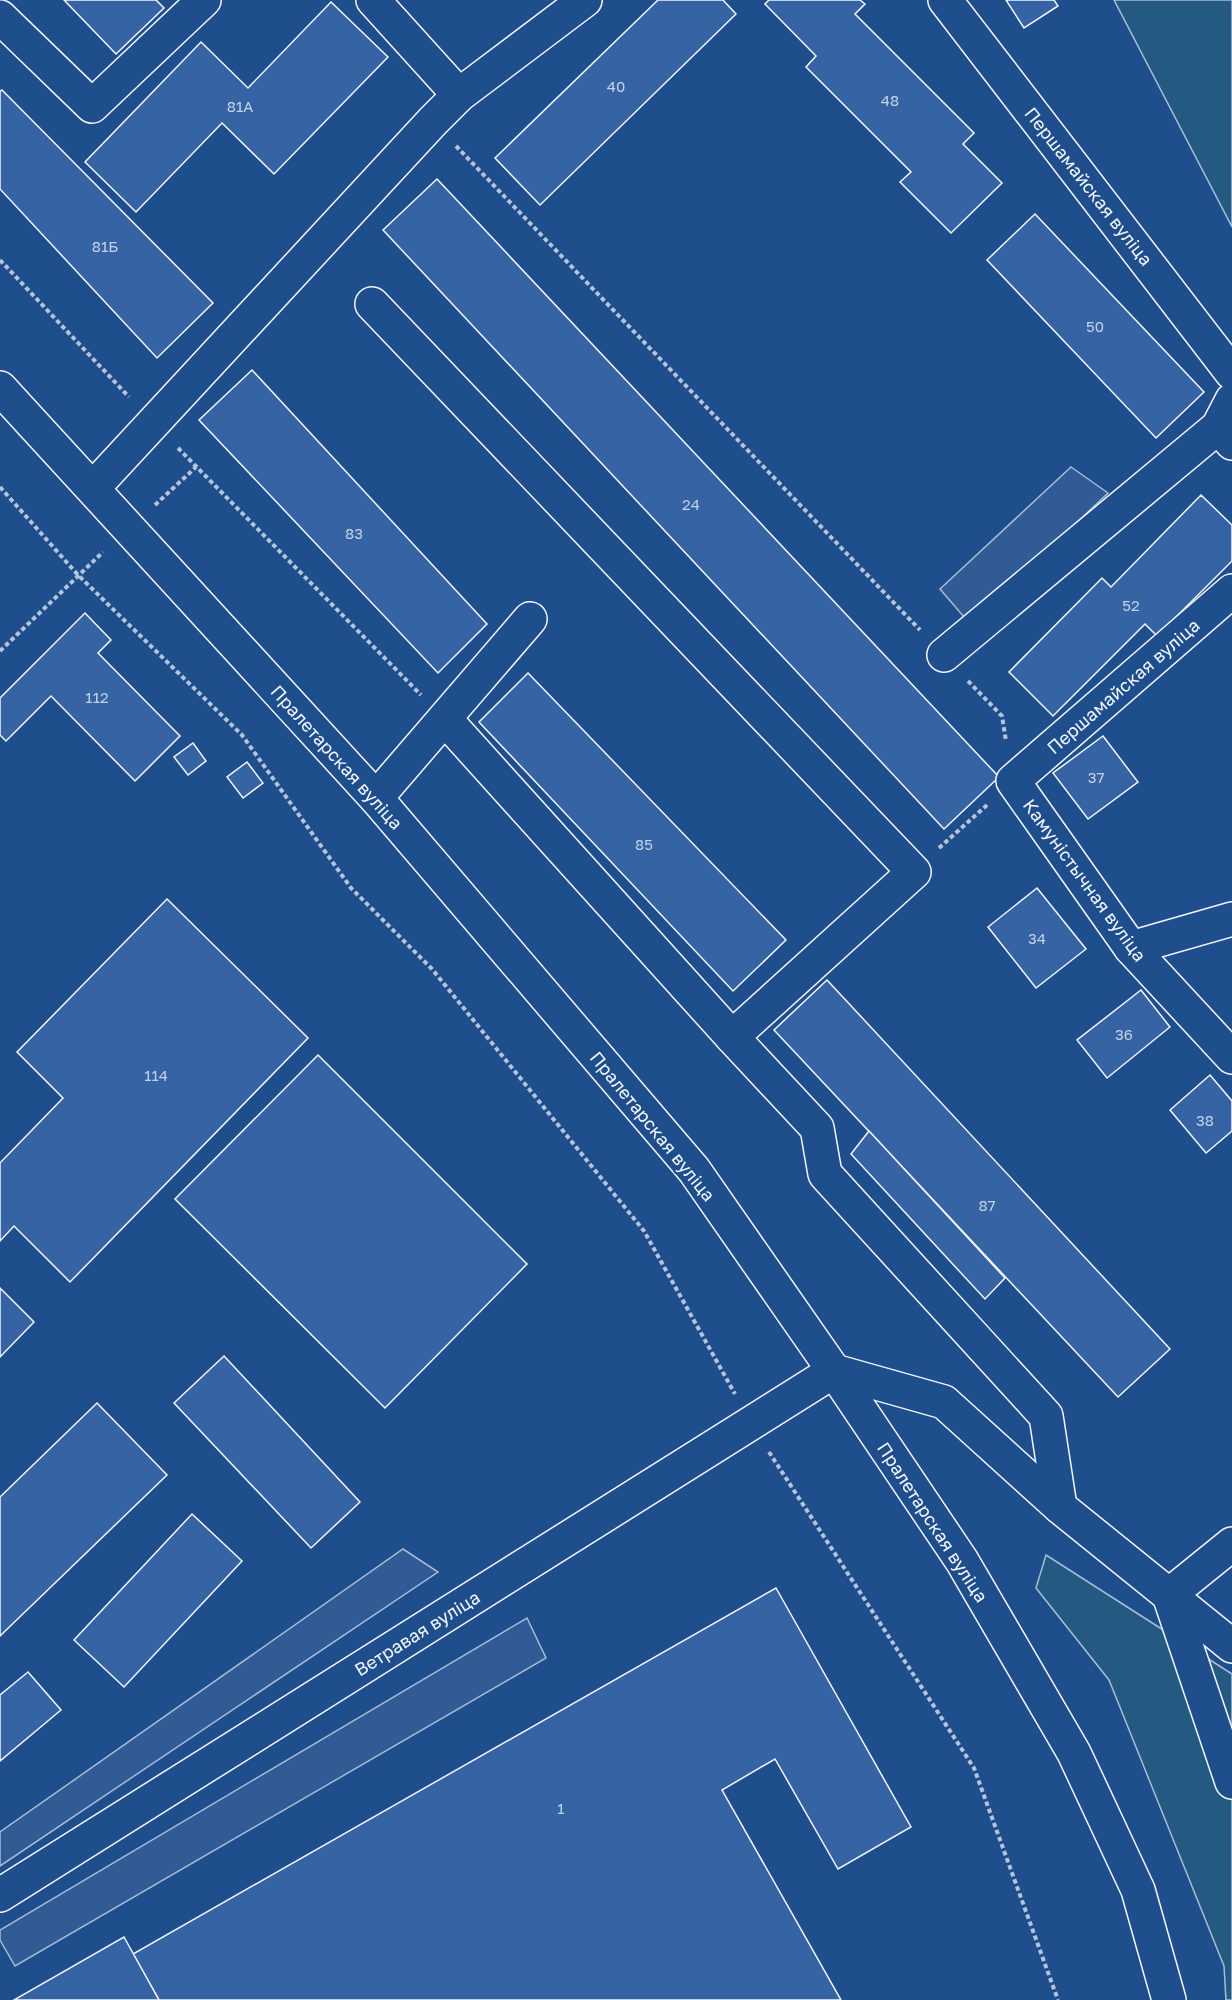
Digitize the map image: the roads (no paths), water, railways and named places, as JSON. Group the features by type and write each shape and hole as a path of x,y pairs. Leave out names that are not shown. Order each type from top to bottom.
{"street":[{"path":"0,17 92,106 204,0"},
{"path":"373,0 459,95"},
{"path":"93,488 459,95 585,0"},
{"name":"Першамайская вуліца","path":"945,0 1232,373"},
{"path":"372,304 914,872 732,1037"},
{"name":"Пралетарская вуліца","path":"0,388 376,798 694,1170 834,1371 962,1561 1074,1753 1138,1890 1169,2000"},
{"path":"944,655 1227,424"},
{"name":"Першамайская вуліца","path":"1013,781 1232,591"},
{"path":"376,798 530,619"},
{"path":"445,719 817,1128 825,1174 1046,1416 1060,1507"},
{"name":"Камуністычная вуліца","path":"1013,781 1131,948 1232,1057"},
{"path":"1131,948 1232,920"},
{"path":"834,1371 944,1402 1060,1507 1232,1646"},
{"name":"Ветравая вуліца","path":"0,1895 834,1371"},
{"path":"1169,1595 1232,1544"},
{"path":"1169,1595 1232,1782"}]}
